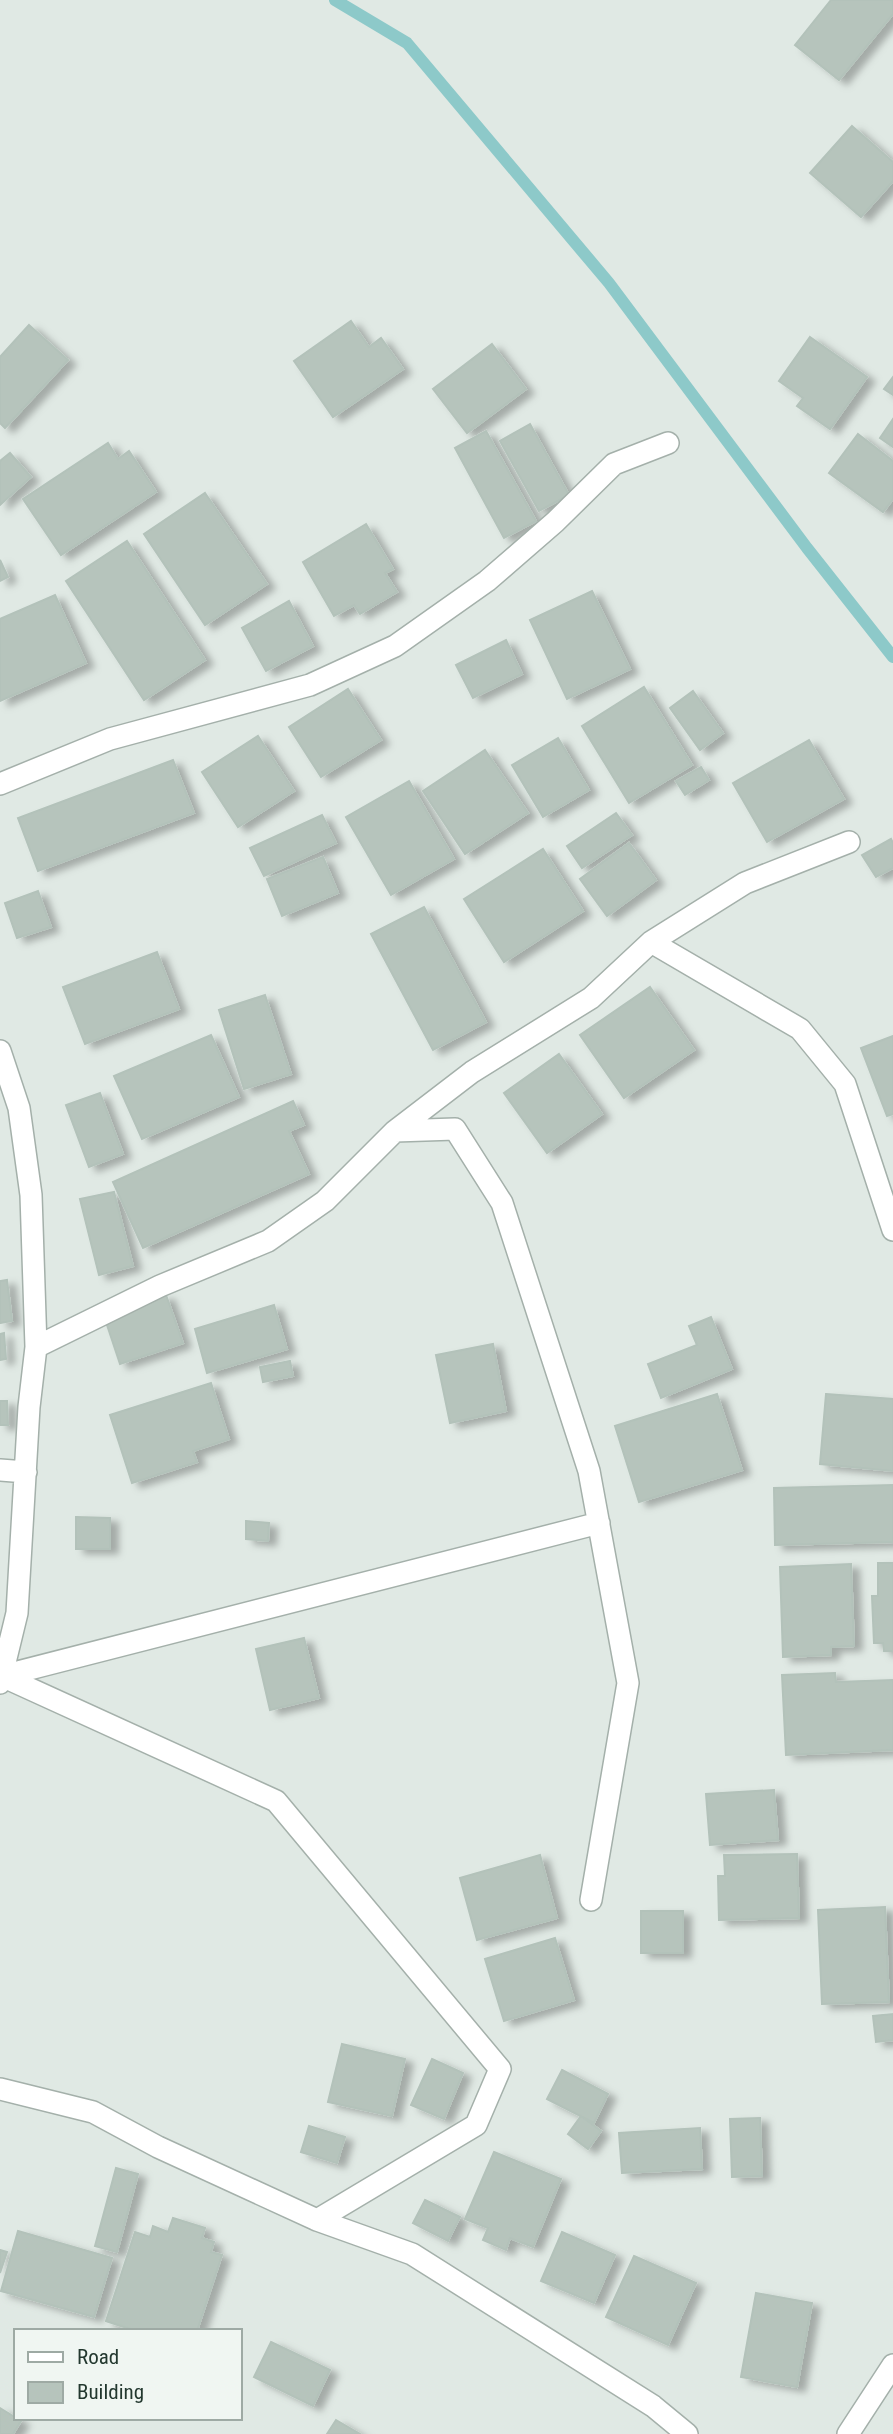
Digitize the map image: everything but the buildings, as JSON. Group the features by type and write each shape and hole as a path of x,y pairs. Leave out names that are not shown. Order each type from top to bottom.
{"street":[{"path":"0,785 110,739 310,685 395,646 486,581 555,522 614,464 668,443"},
{"path":"36,1347 160,1286 268,1241 325,1201 395,1130 472,1072 591,998 651,942 745,883 849,842"},
{"path":"651,942 800,1029 845,1084 893,1230"},
{"path":"0,1051 9,1108 32,1195 36,1347 17,1613 1,1679"},
{"path":"395,1130 455,1129 502,1203 589,1471 628,1683 591,1900"},
{"path":"0,1470 26,1472"},
{"path":"1,1679 599,1523"},
{"path":"1,1679 276,1801 500,2069 476,2125 317,2220"},
{"path":"0,2090 93,2112 158,2147 317,2220 412,2253 653,2406 687,2434"},
{"path":"848,2434 893,2365"}],"waterway":[{"path":"335,0 407,43 609,283 807,548 893,657"}]}
